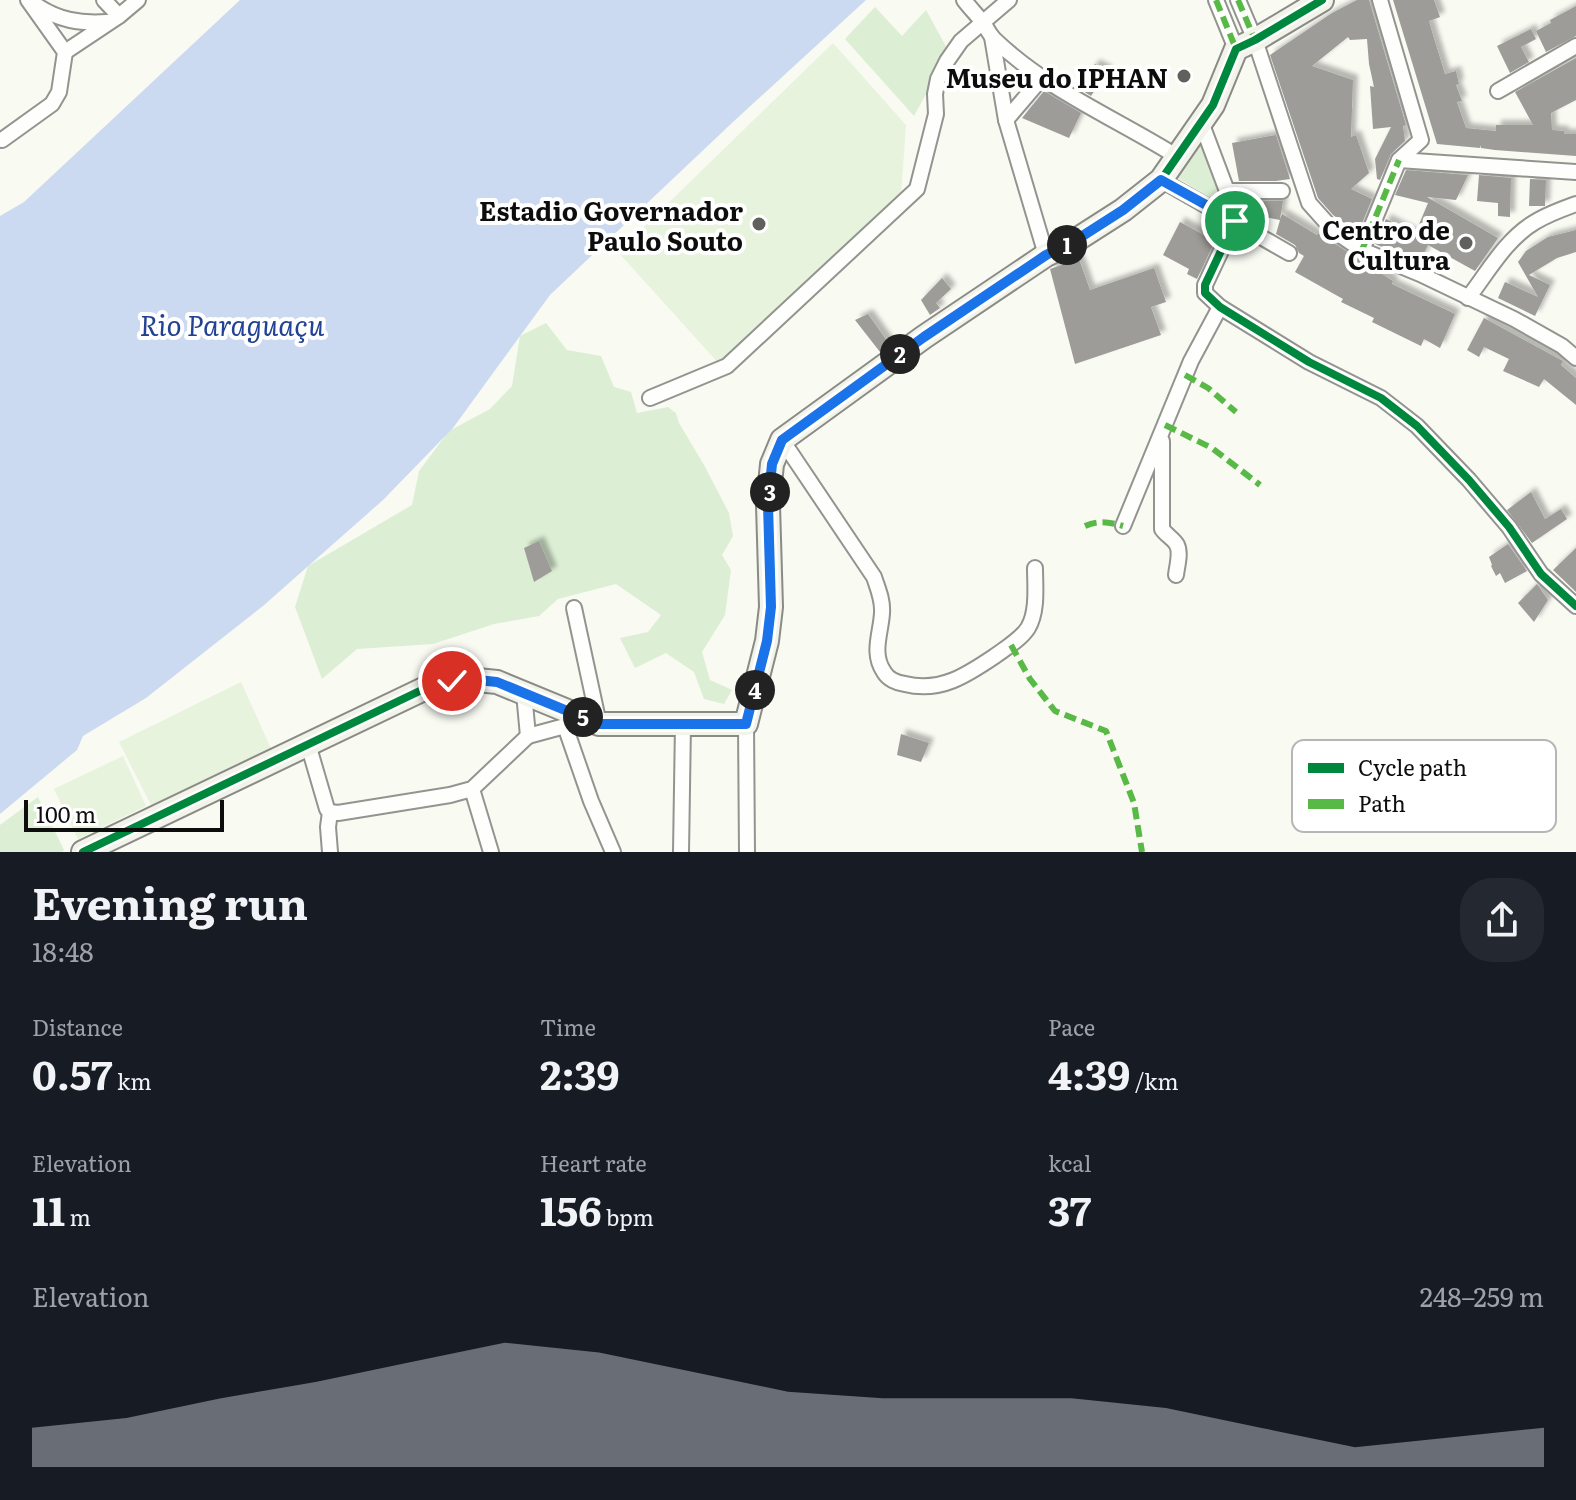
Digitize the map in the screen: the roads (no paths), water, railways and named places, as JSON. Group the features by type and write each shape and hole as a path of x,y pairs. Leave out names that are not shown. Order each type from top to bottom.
{"street":[{"path":"28,0 47,13 65,20 84,23 113,19"},
{"path":"2,140 52,104 59,92 65,52 28,0"},
{"path":"104,0 113,19"},
{"path":"65,52 138,0"},
{"path":"964,0 992,37 1041,79 1176,156"},
{"path":"650,398 727,366 917,189 936,114 938,79 961,41 1009,0"},
{"path":"1216,0 1246,45"},
{"path":"1238,0 1246,45 1309,203 1334,231 1362,250 1514,319 1562,346 1576,358"},
{"path":"747,852 746,724 767,641 771,607 768,505 772,464 782,440 924,337 1046,255 1123,210 1161,180 1213,105 1246,45 1322,0"},
{"path":"1380,0 1428,162"},
{"path":"992,37 1006,120 1046,255"},
{"path":"1498,91 1576,46"},
{"path":"1006,120 1041,79"},
{"path":"1201,122 1227,191 1230,218 1205,285 1205,293 1220,307 1309,362 1381,398 1417,426 1509,527 1541,574 1576,606"},
{"path":"1362,250 1399,160 1421,140"},
{"path":"1399,160 1576,172"},
{"path":"1161,180 1289,253"},
{"path":"1227,191 1282,191"},
{"path":"1468,298 1503,251 1525,228 1552,212 1576,204"},
{"path":"1123,526 1191,361 1220,307"},
{"path":"1162,432 1162,529 1179,550 1176,575"},
{"path":"782,440 874,577 882,598 878,657 884,674 897,683 913,687 952,682 1011,645 1028,628 1035,608 1035,568"},
{"path":"574,608 599,724"},
{"path":"83,852 428,687 452,681 497,682 599,724"},
{"path":"524,693 528,736"},
{"path":"681,852 683,724"},
{"path":"329,810 338,813 352,811 472,789 528,736 565,726 746,724"},
{"path":"565,726 591,801 613,852"},
{"path":"308,744 329,810 330,852"},
{"path":"472,789 491,852"}],"water":[{"name":"Rio Paraguaçu","path":"240,0 866,0 550,295 453,428 383,500 263,606 146,698 83,736 77,750 0,814 0,216 24,202"}],"place":[{"name":"Museu do IPHAN","path":"1184,76"},
{"name":"Estadio Governador Paulo Souto","path":"759,224"},
{"name":"Centro de Cultura","path":"1466,243"}]}
